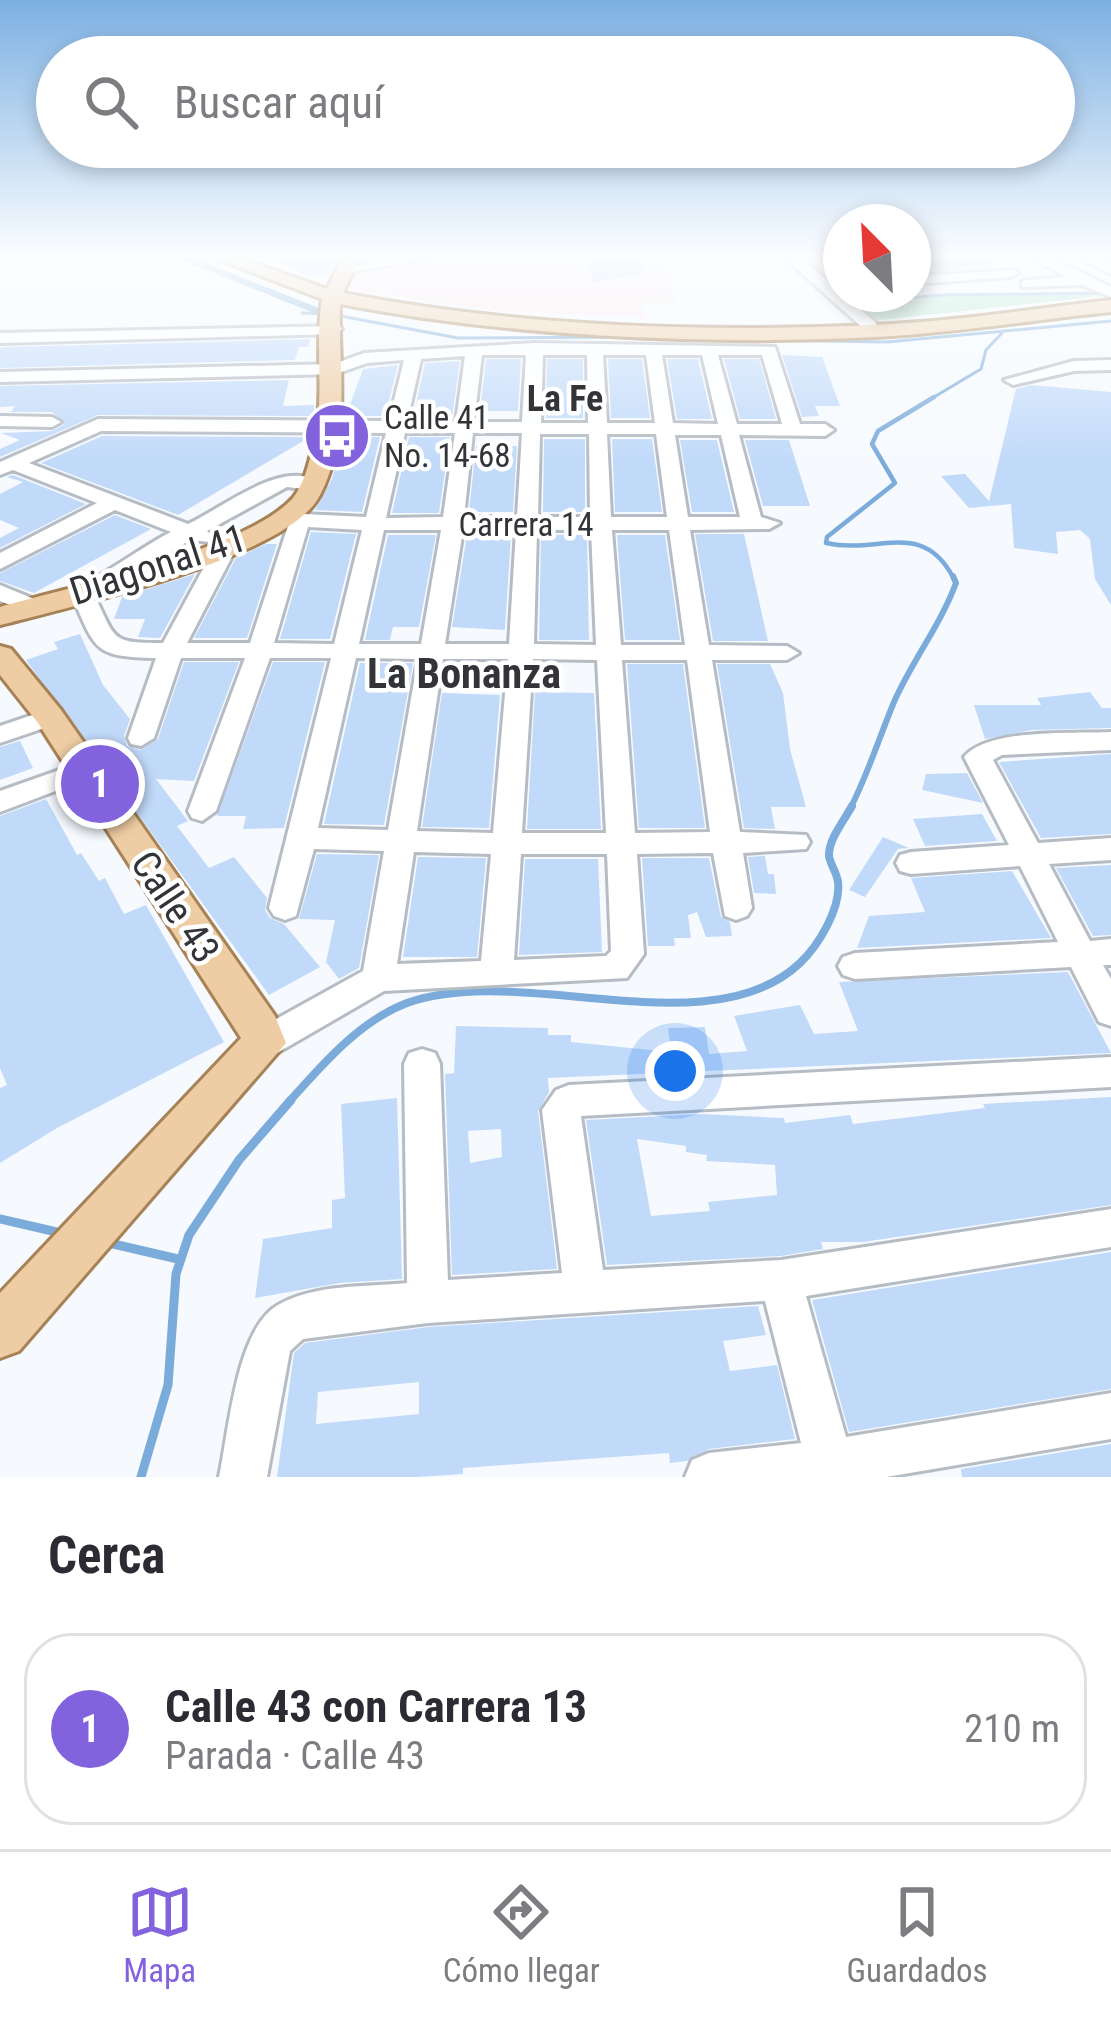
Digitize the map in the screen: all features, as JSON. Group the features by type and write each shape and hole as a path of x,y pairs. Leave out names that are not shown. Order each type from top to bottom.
{"main road":[{"path":"291,521 313,484 328,430 338,327"},
{"path":"634,327 751,332 907,327"},
{"name":"Diagonal 41","path":"31,606 291,521"},
{"path":"8,670 35,626 90,589"},
{"path":"0,616 31,606"},
{"name":"Calle 43","path":"8,670 50,717 260,1028 263,1043"},
{"path":"0,1332 263,1043"}],"street":[{"path":"0,338 85,327"},
{"path":"497,971 521,652 535,348"},
{"path":"263,1043 378,978 615,969 628,954 601,524 596,348"},
{"path":"652,349 736,908"},
{"path":"0,376 336,369 364,358 474,350 769,350 793,430"},
{"path":"378,978 453,524 474,350"},
{"path":"710,350 727,430"},
{"path":"285,908 414,354"},
{"path":"1013,380 1075,366 1111,365"},
{"path":"0,421 52,422"},
{"path":"0,430 22,421"},
{"path":"6,466 98,425 825,430"},
{"name":"Carrera 14","path":"291,521 760,523 727,430"},
{"path":"6,466 225,546 170,652 141,738"},
{"path":"313,484 283,481 256,501 117,570 90,589 109,647 259,654 787,652"},
{"path":"0,562 115,502"},
{"path":"202,811 259,654 291,521"},
{"path":"0,592 31,606"},
{"path":"0,735 50,717"},
{"path":"1111,741 997,747 978,757 1028,854 1096,953 1111,1012"},
{"path":"0,802 85,770"},
{"path":"303,838 508,844 795,842"},
{"path":"911,863 1111,849"},
{"path":"855,966 1096,953"},
{"path":"422,1064 428,1302"},
{"path":"585,1292 561,1110 569,1101 1111,1072"},
{"path":"243,1477 270,1340 291,1321 326,1312 428,1302 781,1280 1111,1228"},
{"path":"781,1280 831,1470"},
{"path":"709,1477 831,1470 1111,1416"}],"building":[{"path":"310,339 308,347 299,347 295,360 0,368 0,348 7,347"},
{"path":"782,355 822,357 840,406 815,406 819,416 802,417"},
{"path":"486,359 521,359 518,411 480,411"},
{"path":"547,359 583,359 583,418 546,418"},
{"path":"608,359 642,359 650,418 611,418"},
{"path":"667,359 698,359 712,419 677,419"},
{"path":"724,359 759,359 776,419 740,419"},
{"path":"460,361 452,418 413,418 425,363"},
{"path":"398,365 385,416 346,416 363,369"},
{"path":"289,380 283,406 314,405 314,416 98,415 0,457 0,449 20,440 1,433 52,431 65,424 52,412 11,412 15,406 0,407 0,386"},
{"path":"1031,385 1111,392 1111,605 1095,579 1090,539 1080,530 1056,532 1058,554 1014,548 1011,504 969,508 941,476 965,474 989,501 1016,389"},
{"path":"102,436 310,437 178,515 41,463"},
{"path":"343,437 380,437 362,512 315,510 332,479"},
{"path":"409,437 450,437 439,513 392,513"},
{"path":"544,439 585,439 585,512 543,512"},
{"path":"612,439 652,439 662,512 615,512"},
{"path":"680,440 717,440 734,512 692,512"},
{"path":"745,440 789,440 810,506 763,506"},
{"path":"476,446 517,446 513,512 469,512"},
{"path":"13,475 86,504 0,548 0,538 19,528 0,520 0,494 23,482 7,477"},
{"path":"115,515 151,529 34,593 0,581 0,573"},
{"path":"311,532 356,534 330,639 280,639"},
{"path":"695,534 744,534 768,641 713,641"},
{"path":"388,535 436,535 419,627 393,627 390,640 365,640"},
{"path":"467,535 511,535 505,630 452,627"},
{"path":"541,535 587,535 589,640 539,640"},
{"path":"617,535 665,535 680,640 625,640"},
{"path":"277,544 247,638 194,638 236,558"},
{"path":"195,574 160,638 138,637 145,619 114,619 122,597"},
{"path":"80,634 103,685 130,719 124,736 127,746 140,750 158,739 184,662 239,662 194,781 156,779 188,821 177,826 209,868 234,857 267,898 265,910 270,918 284,924 320,967 269,995 26,660 58,649 54,642"},
{"path":"273,662 325,662 284,828 243,829 246,816 217,816"},
{"path":"360,663 413,663 384,825 324,824"},
{"path":"627,664 683,664 705,828 639,828"},
{"path":"717,664 770,664 783,693 790,749 806,807 771,807 775,829 744,828"},
{"path":"535,692 594,693 601,829 527,829"},
{"path":"1090,692 1102,708 1111,708 1111,728 1032,730 985,739 974,705 1041,705 1037,698"},
{"path":"442,693 500,695 489,828 422,827"},
{"path":"20,741 33,768 0,780 0,747"},
{"path":"1111,754 1111,834 1041,838 999,762"},
{"path":"967,773 983,803 922,790 926,774"},
{"path":"46,799 77,855 81,853 99,881 105,878 124,914 146,905 224,1042 57,1128 0,1163 0,1088 7,1085 0,1068 0,816"},
{"path":"982,814 997,841 925,846 913,819"},
{"path":"883,837 909,848 898,849 865,897 849,890"},
{"path":"317,854 379,855 359,968 339,979 326,962 335,920 299,919"},
{"path":"765,856 768,874 774,874 776,894 754,893 748,857"},
{"path":"418,857 486,858 477,957 403,957"},
{"path":"642,858 709,858 721,917 730,922 732,936 706,937 697,912 688,915 691,938 674,938 675,946 648,946"},
{"path":"525,859 598,859 602,952 519,955"},
{"path":"1111,865 1111,935 1093,936 1056,868"},
{"path":"1012,871 1051,938 857,948 869,916 925,912 911,878"},
{"path":"1068,972 1111,1053 548,1078 549,1092 538,1111 557,1269 452,1275 445,1074 454,1073 456,1026 548,1028 548,1035 571,1035 571,1042 671,1052 668,1028 705,1027 709,1054 747,1051 734,1016 800,1005 814,1034 858,1031 839,982","holes":["501,1129 502,1157 470,1163 468,1131"]},
{"path":"1111,1097 1111,1205 863,1242 821,1242 823,1249 781,1256 607,1265 586,1120 700,1114 784,1118 785,1123 850,1115 853,1124 985,1108 983,1104","holes":["637,1139 686,1146 686,1152 707,1155 706,1161 775,1165 777,1195 708,1202 710,1211 651,1216"]},
{"path":"397,1098 402,1279 340,1283 255,1298 263,1239 332,1228 332,1200 345,1198 341,1104"},
{"path":"1111,1252 1111,1389 849,1432 812,1300"},
{"path":"758,1306 766,1335 723,1341 730,1371 777,1365 795,1439 709,1449 687,1461 670,1463 669,1453 463,1468 463,1474 418,1477 277,1477 294,1353 305,1343 428,1327","holes":["419,1382 419,1414 316,1424 318,1392"]},
{"path":"1111,1444 1111,1477 962,1477 961,1469"}],"waterway":[{"path":"399,327 458,338 641,337"},
{"path":"696,339 887,342 1048,327"},
{"path":"932,398 981,369 986,350 1002,333"},
{"path":"932,398 878,431 872,444 895,483 827,537 826,543 914,544 942,560 954,579"},
{"path":"850,809 894,702 949,599 956,583 953,576"},
{"path":"288,1103 357,1033 407,1003 453,993 504,992 666,1003 716,1000 762,988 800,963 827,926 838,892 829,850 852,806"},
{"path":"141,1477 168,1385 176,1274 189,1235 239,1160 291,1100"},
{"path":"0,1219 61,1233"},
{"path":"109,1243 178,1259"}],"place":[{"name":"Calle 41 No. 14-68","path":"337,436"},
{"name":"Calle 43 con Carrera 13","path":"100,784"}],"district":[{"name":"La Fe","path":"565,399"},
{"name":"La Bonanza","path":"464,673"}]}
